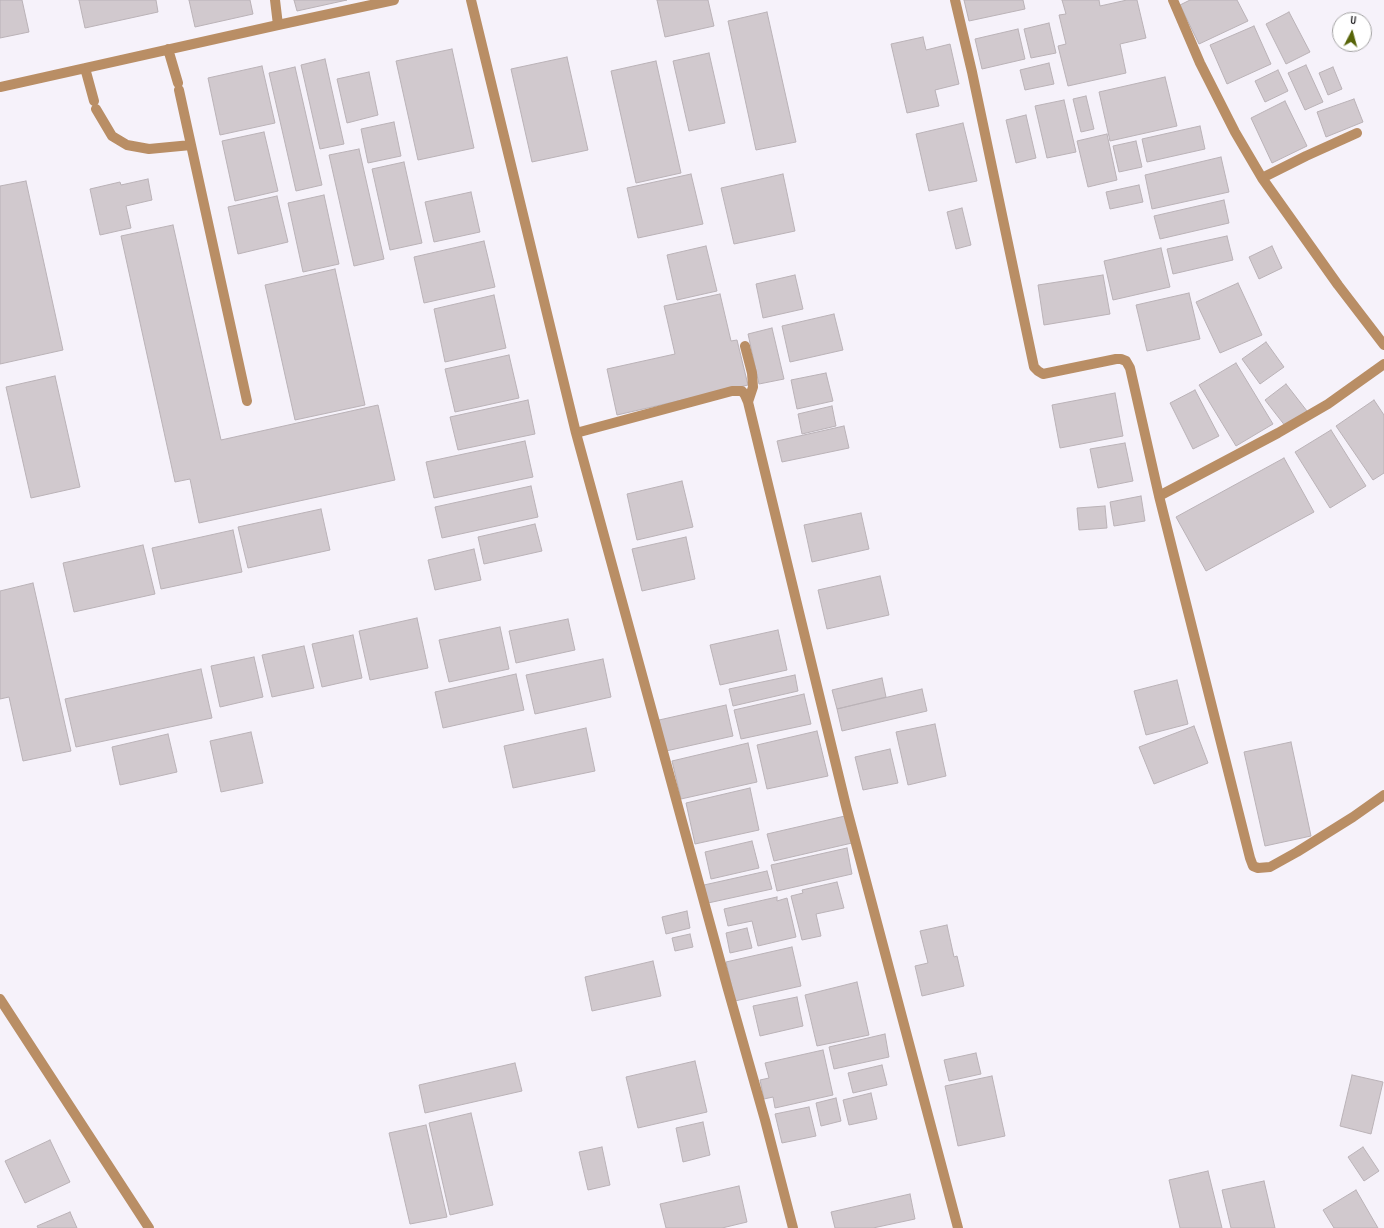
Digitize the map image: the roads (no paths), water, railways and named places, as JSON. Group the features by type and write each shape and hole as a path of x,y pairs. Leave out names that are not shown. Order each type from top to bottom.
{"street":[{"path":"275,0 278,25"},
{"path":"0,87 394,0"},
{"path":"471,0 576,433 765,1120 793,1228"},
{"path":"955,0 972,72 1034,367 1043,374 1112,359 1121,359 1126,361 1130,368 1159,496 1253,866 1258,868 1270,867 1353,817 1384,795"},
{"path":"1173,0 1200,62 1235,132 1262,178 1338,285 1384,345"},
{"path":"168,49 179,87 247,401"},
{"path":"85,68 95,105 112,136 127,145 150,148 191,145"},
{"path":"1262,178 1357,133"},
{"path":"745,346 752,373 753,387 748,402"},
{"path":"1159,496 1278,433 1328,404 1384,364"},
{"path":"576,433 736,390 742,391 745,395 748,402 846,806 958,1228"},
{"path":"0,999 149,1228"}]}
